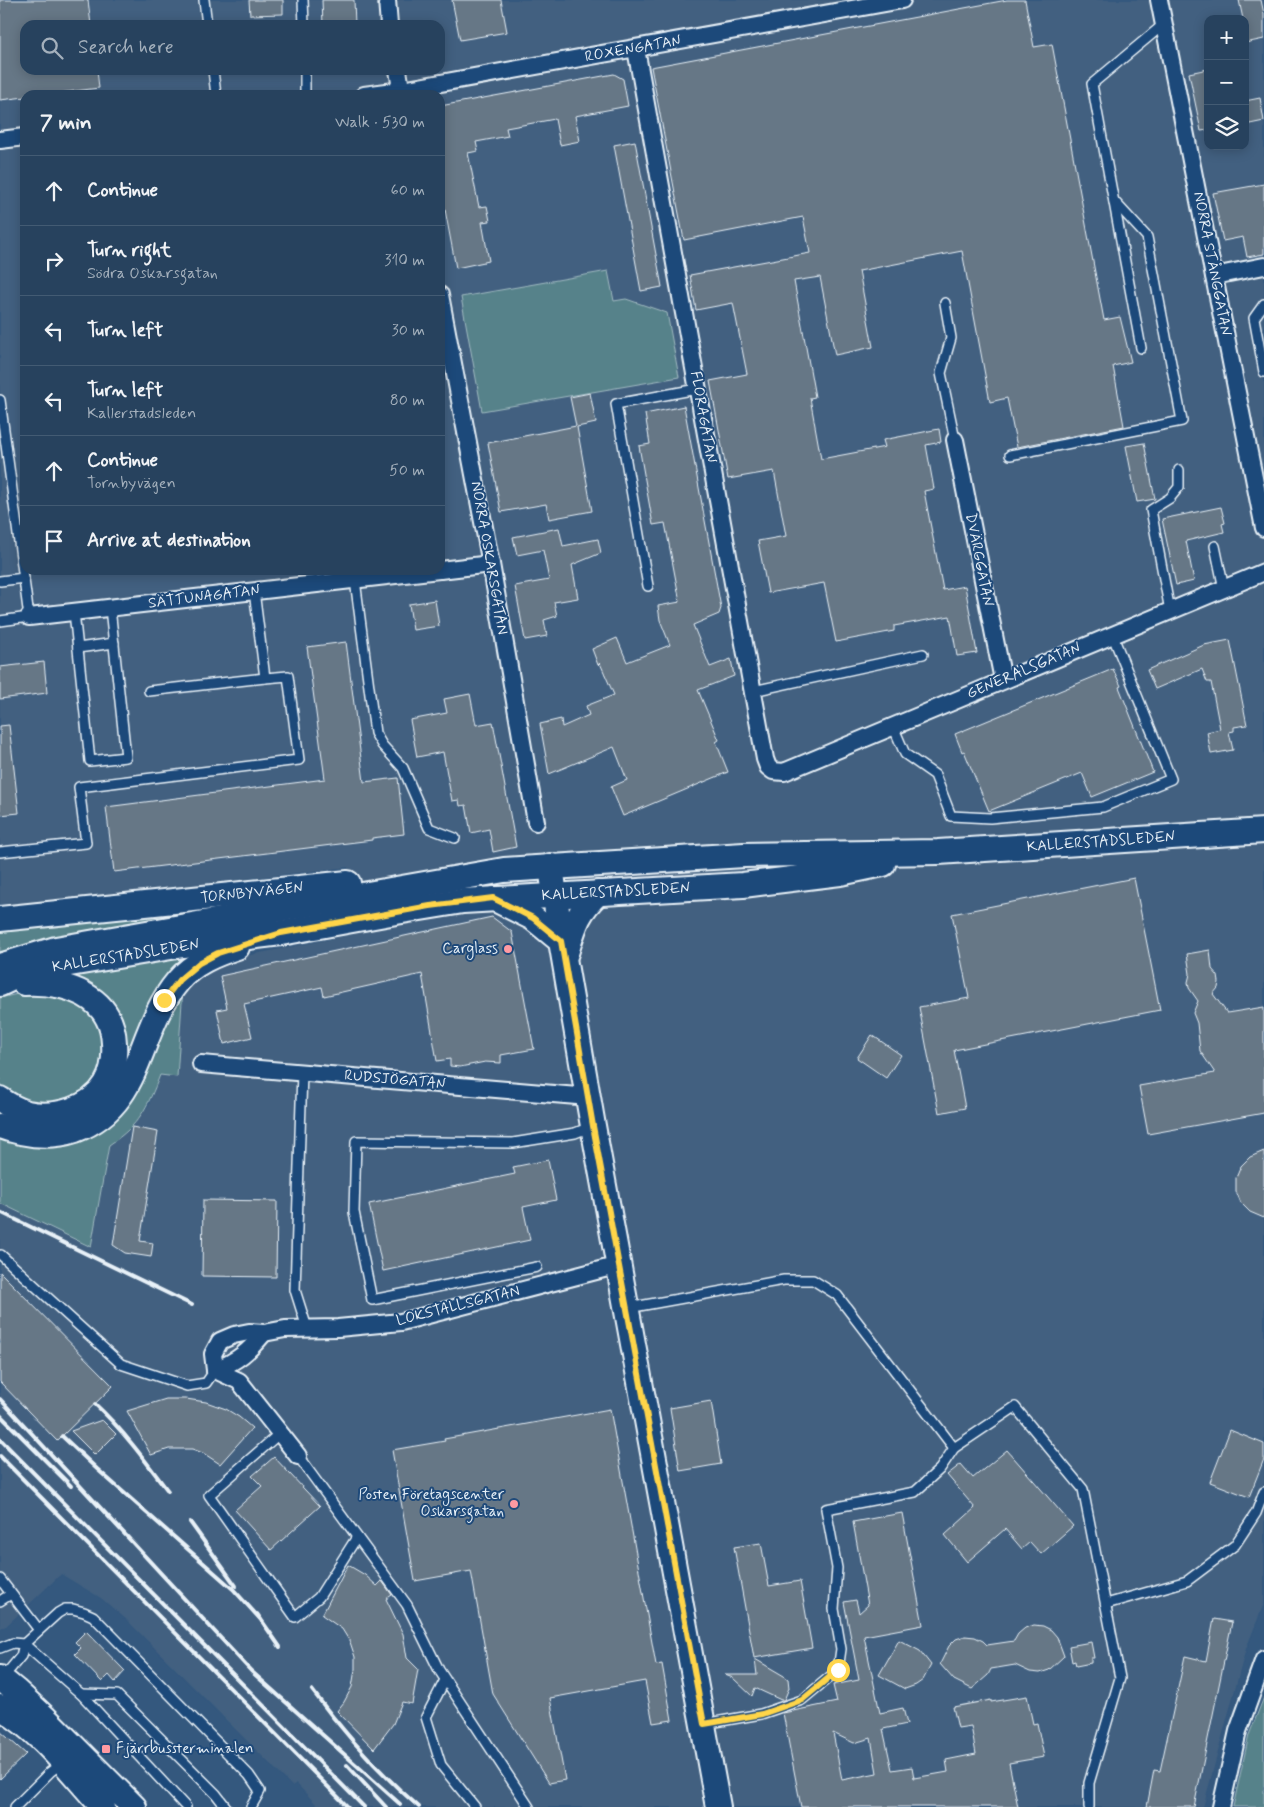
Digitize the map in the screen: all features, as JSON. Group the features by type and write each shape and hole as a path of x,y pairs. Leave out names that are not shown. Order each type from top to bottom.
{"main road":[{"name":"KALLERSTADSLEDEN","path":"0,966 56,949 504,870 744,855 938,852 1264,831"},
{"name":"KALLERSTADSLEDEN","path":"0,986 19,975 58,966 184,945 281,933 413,909 493,898 743,885 840,872 938,852"},
{"path":"551,866 562,950 593,1126 718,1807"},
{"name":"TORNBYVÄGEN","path":"0,919 420,875 504,870"},
{"path":"562,950 581,910 598,893"},
{"path":"493,898 533,918 562,950"},
{"path":"0,1126 31,1134 50,1135 80,1128 103,1116 117,1102 128,1086 151,1025 164,1000 179,980 199,963 218,953 281,933"},
{"path":"0,986 47,983 81,992 94,1001 111,1024 115,1054 106,1084 81,1107 66,1112 28,1113 10,1106 0,1099"},
{"path":"1,1679 36,1710 134,1807"},
{"path":"0,1707 23,1723 103,1807"}],"street":[{"path":"387,0 389,20"},
{"name":"ROXENGATAN","path":"418,90 902,0"},
{"name":"NORRA STÅNGGATAN","path":"1159,0 1264,528"},
{"name":"FLORAGATAN","path":"636,49 768,767 773,771 784,772"},
{"path":"399,75 401,90"},
{"path":"0,140 20,138"},
{"path":"1214,276 1264,266"},
{"name":"NORRA OSKARSGATAN","path":"446,355 491,564 536,822"},
{"name":"DVÄRGGATAN","path":"955,440 1003,680"},
{"name":"SÄTTUNAGATAN","path":"445,569 491,564"},
{"name":"GENERALSGATAN","path":"784,772 1264,572"},
{"name":"SÄTTUNAGATAN","path":"29,617 397,575"},
{"name":"RUDSJÖGATAN","path":"201,1064 589,1096"},
{"name":"LOKSTALLSGATAN","path":"215,1370 213,1354 220,1341 234,1335 249,1332 264,1333 285,1329 338,1328 401,1322 619,1265"},
{"path":"215,1370 233,1363 249,1350 264,1333"},
{"path":"215,1370 238,1381 298,1456"},
{"path":"1220,1807 1238,1731 1264,1659"}],"lane":[{"path":"204,0 206,20"},
{"path":"303,0 304,20"},
{"path":"1141,348 1092,84 1164,24"},
{"path":"214,75 215,90"},
{"path":"304,75 305,90"},
{"path":"1010,455 1182,421 1147,237 1114,200"},
{"path":"945,303 951,338 941,373 955,440"},
{"path":"1264,304 1254,318 1264,372"},
{"path":"648,586 616,404 698,389"},
{"path":"0,400 20,548"},
{"path":"1170,611 1151,510 1170,498 1179,487 1179,470"},
{"path":"1215,546 1224,589"},
{"path":"0,621 29,617 24,575"},
{"path":"0,581 24,578"},
{"path":"355,580 375,733 382,745 403,768 429,828 455,838"},
{"path":"254,591 265,678"},
{"path":"74,612 90,761 126,757 110,608"},
{"path":"893,726 905,754 935,775 951,816 990,818 1103,808 1171,779 1112,634"},
{"path":"78,648 114,643"},
{"path":"753,691 923,654"},
{"path":"0,852 86,843 79,787 299,760 288,676 149,691"},
{"path":"302,1072 295,1290 307,1328"},
{"path":"537,1267 372,1300 354,1212 356,1141 513,1143 574,1133 593,1126"},
{"path":"1,1255 121,1364 187,1386 206,1382 215,1370"},
{"path":"627,1308 784,1280 813,1280 836,1295 954,1448"},
{"path":"704,1724 762,1714 802,1700 838,1670 842,1649 834,1609 836,1568 826,1509 915,1492 940,1469 954,1448 1015,1407 1082,1489 1120,1678 1089,1783 1089,1807"},
{"path":"280,1433 209,1495 295,1617 319,1597 357,1536"},
{"path":"298,1456 407,1605 438,1670 529,1807"},
{"path":"1106,1604 1187,1581 1235,1545 1256,1513 1264,1492"},
{"path":"0,1579 40,1630"},
{"path":"0,1601 11,1594"},
{"path":"1,1679 21,1656 24,1644 58,1612 65,1609 84,1612 93,1616 249,1775 260,1791 251,1807"},
{"path":"0,1648 12,1643 24,1644 81,1694 186,1807"},
{"path":"445,1680 426,1717 441,1765 475,1807"},
{"path":"81,1694 117,1695 216,1794 226,1807"},
{"path":"15,1807 62,1762 73,1759 87,1760"}],"shaded area":[{"path":"0,0 1264,0 1264,1603 1246,1648 1203,1807 319,1807 296,1783 292,1786 126,1619 101,1598 61,1574 6,1626 0,1628 0,1203 91,1247 109,1144 118,1139 149,1105 160,1075 177,1077 183,987 197,975 241,957 355,934 348,867 23,905 0,904"}],"green space":[{"path":"608,271 614,301 626,299 667,313 679,377 482,411 461,297"},
{"path":"369,885 0,957 0,928"},
{"path":"185,954 186,963 130,1058 123,1056 80,982 79,973"},
{"path":"183,987 177,1077 160,1075 151,1097 141,1114 128,1130 109,1145 91,1247 0,1203 0,1137 71,1142 94,1135 110,1123 172,1002"},
{"path":"31,991 51,991 90,1009 105,1042 101,1074 91,1089 76,1100 33,1106 0,1089 0,998"},
{"path":"1264,1697 1264,1807 1233,1807 1249,1735"}],"building":[{"path":"0,0 88,0 90,20 20,20 20,75 98,75 99,88 83,90 20,90 20,98 0,100"},
{"path":"249,0 283,0 283,14 250,15"},
{"path":"322,0 354,0 355,20 323,20"},
{"path":"452,0 501,0 507,32 460,40"},
{"path":"1007,0 1025,0 1034,47 1052,44 1104,320 1120,317 1131,362 1113,366 1124,426 1017,447 1007,398 990,402 962,251 859,271 873,347 835,355 820,277 794,281 815,397 810,398 821,459 885,447 883,440 939,429 941,442 926,445 934,489 924,491 943,590 965,586 977,653 957,656 950,616 894,626 894,631 836,642 824,583 768,593 758,541 786,536 774,471 728,479 710,381 747,374 733,303 696,310 690,275 810,253 803,217 684,240 651,67"},
{"path":"1239,0 1261,0 1264,14 1264,39 1249,42 1249,15 1242,15"},
{"path":"1204,70 1204,131 1201,131 1189,73"},
{"path":"614,74 623,79 628,106 575,116 580,141 560,145 555,119 506,128 508,136 476,142 478,151 468,153 479,207 487,206 490,221 482,222 489,261 456,268 445,210 445,105"},
{"path":"1260,98 1264,121 1249,124 1249,100"},
{"path":"635,141 662,287 641,291 614,145"},
{"path":"1264,184 1264,254 1247,257 1243,237 1223,241 1213,193"},
{"path":"590,393 596,423 577,427 592,511 549,519 546,504 501,512 488,443 576,426 570,397"},
{"path":"684,406 721,608 719,614 693,625 710,667 731,659 734,676 698,690 719,740 716,742 728,772 623,816 611,787 627,780 614,747 549,774 540,724 561,719 562,727 589,715 586,706 614,695 592,649 617,638 627,662 670,645 660,620 658,606 680,602 665,523 653,525 639,446 650,444 645,414"},
{"path":"1144,443 1155,499 1137,502 1126,446"},
{"path":"1221,507 1225,523 1222,524 1224,532 1186,541 1194,581 1176,585 1162,519"},
{"path":"559,528 563,546 598,539 601,553 572,565 578,598 554,602 557,616 544,620 547,636 525,640 515,586 549,580 543,550 517,555 513,537"},
{"path":"435,600 439,626 413,630 409,604"},
{"path":"1230,640 1247,725 1234,727 1234,731 1229,732 1233,750 1211,754 1207,732 1220,729 1211,682 1207,682 1202,669 1155,689 1147,670 1204,645"},
{"path":"346,642 364,782 398,778 404,834 372,838 372,840 114,872 106,807 325,779 307,647"},
{"path":"44,662 47,693 0,699 0,667"},
{"path":"1113,669 1153,772 1092,797 1082,773 989,811 955,734"},
{"path":"470,694 476,725 493,722 516,847 493,852 489,829 471,833 466,805 460,806 459,800 452,801 443,752 417,757 410,720 447,713 444,699"},
{"path":"9,725 19,813 0,815 0,726"},
{"path":"1134,878 1160,1010 954,1050 965,1108 939,1113 919,1007 969,998 952,914"},
{"path":"492,917 512,932 534,1049 501,1055 501,1063 485,1062 460,1067 450,1066 450,1059 437,1061 422,974 324,996 322,987 244,1004 252,1037 224,1044 217,1010 227,1008 220,976"},
{"path":"1210,950 1212,969 1218,976 1219,982 1218,988 1213,994 1227,1013 1264,1007 1264,1113 1148,1134 1139,1086 1215,1073 1200,1051 1197,1023 1193,1013 1198,1001 1189,988 1188,982 1190,974 1187,954"},
{"path":"872,1035 901,1055 886,1078 857,1058"},
{"path":"132,1127 158,1132 140,1241 153,1243 151,1257 125,1253 113,1245"},
{"path":"1264,1151 1264,1218 1250,1212 1241,1203 1236,1191 1236,1178 1241,1166 1250,1157"},
{"path":"548,1160 556,1200 523,1207 530,1240 383,1271 369,1204 515,1174 513,1167"},
{"path":"203,1200 277,1201 276,1277 202,1276"},
{"path":"0,1272 113,1386 57,1441 0,1382"},
{"path":"166,1399 206,1402 226,1409 252,1428 220,1464 203,1453 192,1449 169,1449 151,1455 127,1411"},
{"path":"711,1401 721,1464 680,1471 670,1408"},
{"path":"610,1409 656,1665 662,1664 672,1720 653,1723 645,1681 550,1698 565,1780 549,1783 493,1694 471,1571 415,1581 392,1450"},
{"path":"102,1420 116,1434 95,1455 71,1431"},
{"path":"1230,1430 1264,1444 1264,1459 1249,1497 1210,1482"},
{"path":"1007,1450 1073,1526 1041,1554 1030,1542 1022,1549 1005,1529 967,1562 945,1535 975,1508 947,1475 961,1464 973,1478"},
{"path":"274,1457 320,1506 271,1550 235,1510 262,1486 252,1476"},
{"path":"902,1513 923,1625 864,1636 880,1713 903,1708 907,1724 883,1729 892,1770 912,1767 914,1778 948,1772 946,1760 976,1754 971,1726 958,1728 953,1707 1027,1696 1033,1724 1037,1723 1044,1757 1009,1763 1018,1807 801,1807 783,1713 837,1702 833,1685 859,1680 844,1602 856,1600 859,1613 868,1605 853,1522","holes":["833,1733 854,1743 871,1738 877,1773 842,1780"]},
{"path":"761,1543 769,1586 800,1581 812,1648 754,1658 734,1547"},
{"path":"348,1565 365,1575 377,1586 382,1581 392,1595 386,1599 403,1634 407,1658 418,1669 412,1704 402,1702 393,1724 374,1749 337,1711 352,1687 355,1657 350,1642 342,1629 322,1615"},
{"path":"1214,1619 1232,1622 1194,1807 1147,1807 1154,1770 1160,1771 1185,1656 1206,1661"},
{"path":"1034,1625 1043,1626 1051,1630 1057,1637 1064,1656 1049,1670 1040,1673 1030,1672 1015,1665 991,1669 988,1675 972,1689 954,1680 940,1664 949,1646 956,1639 965,1636 975,1637 987,1645 1014,1641 1025,1628"},
{"path":"86,1631 125,1671 115,1682 109,1675 102,1682 75,1654 81,1648 75,1642"},
{"path":"899,1640 920,1651 931,1665 923,1680 905,1689 879,1675"},
{"path":"1091,1642 1094,1658 1091,1658 1091,1663 1076,1666 1075,1661 1072,1662 1069,1646"},
{"path":"755,1659 788,1679 789,1688 784,1700 755,1688 752,1696 733,1678 725,1675 757,1675"},
{"path":"0,1731 26,1754 0,1779"}],"railway":[{"path":"0,1212 192,1305"},
{"path":"0,1399 251,1671 400,1804"},
{"path":"95,1404 124,1435 168,1491"},
{"path":"0,1415 71,1486"},
{"path":"62,1436 233,1589 261,1620"},
{"path":"0,1439 364,1807"},
{"path":"0,1456 348,1807"},
{"path":"190,1522 236,1586"},
{"path":"257,1614 280,1647"},
{"path":"312,1690 362,1752 419,1807"},
{"path":"347,1765 386,1807"}],"place":[{"name":"Carglass","path":"508,949"},
{"name":"Posten Företagscenter Oskarsgatan","path":"514,1504"},
{"name":"Fjärrbussterminalen","path":"106,1749"}],"route":[{"path":"164,1000 179,980 199,963 218,953 281,933 463,901 493,898 533,918 561,941 593,1126 704,1724 762,1714 802,1700 838,1670"}]}
